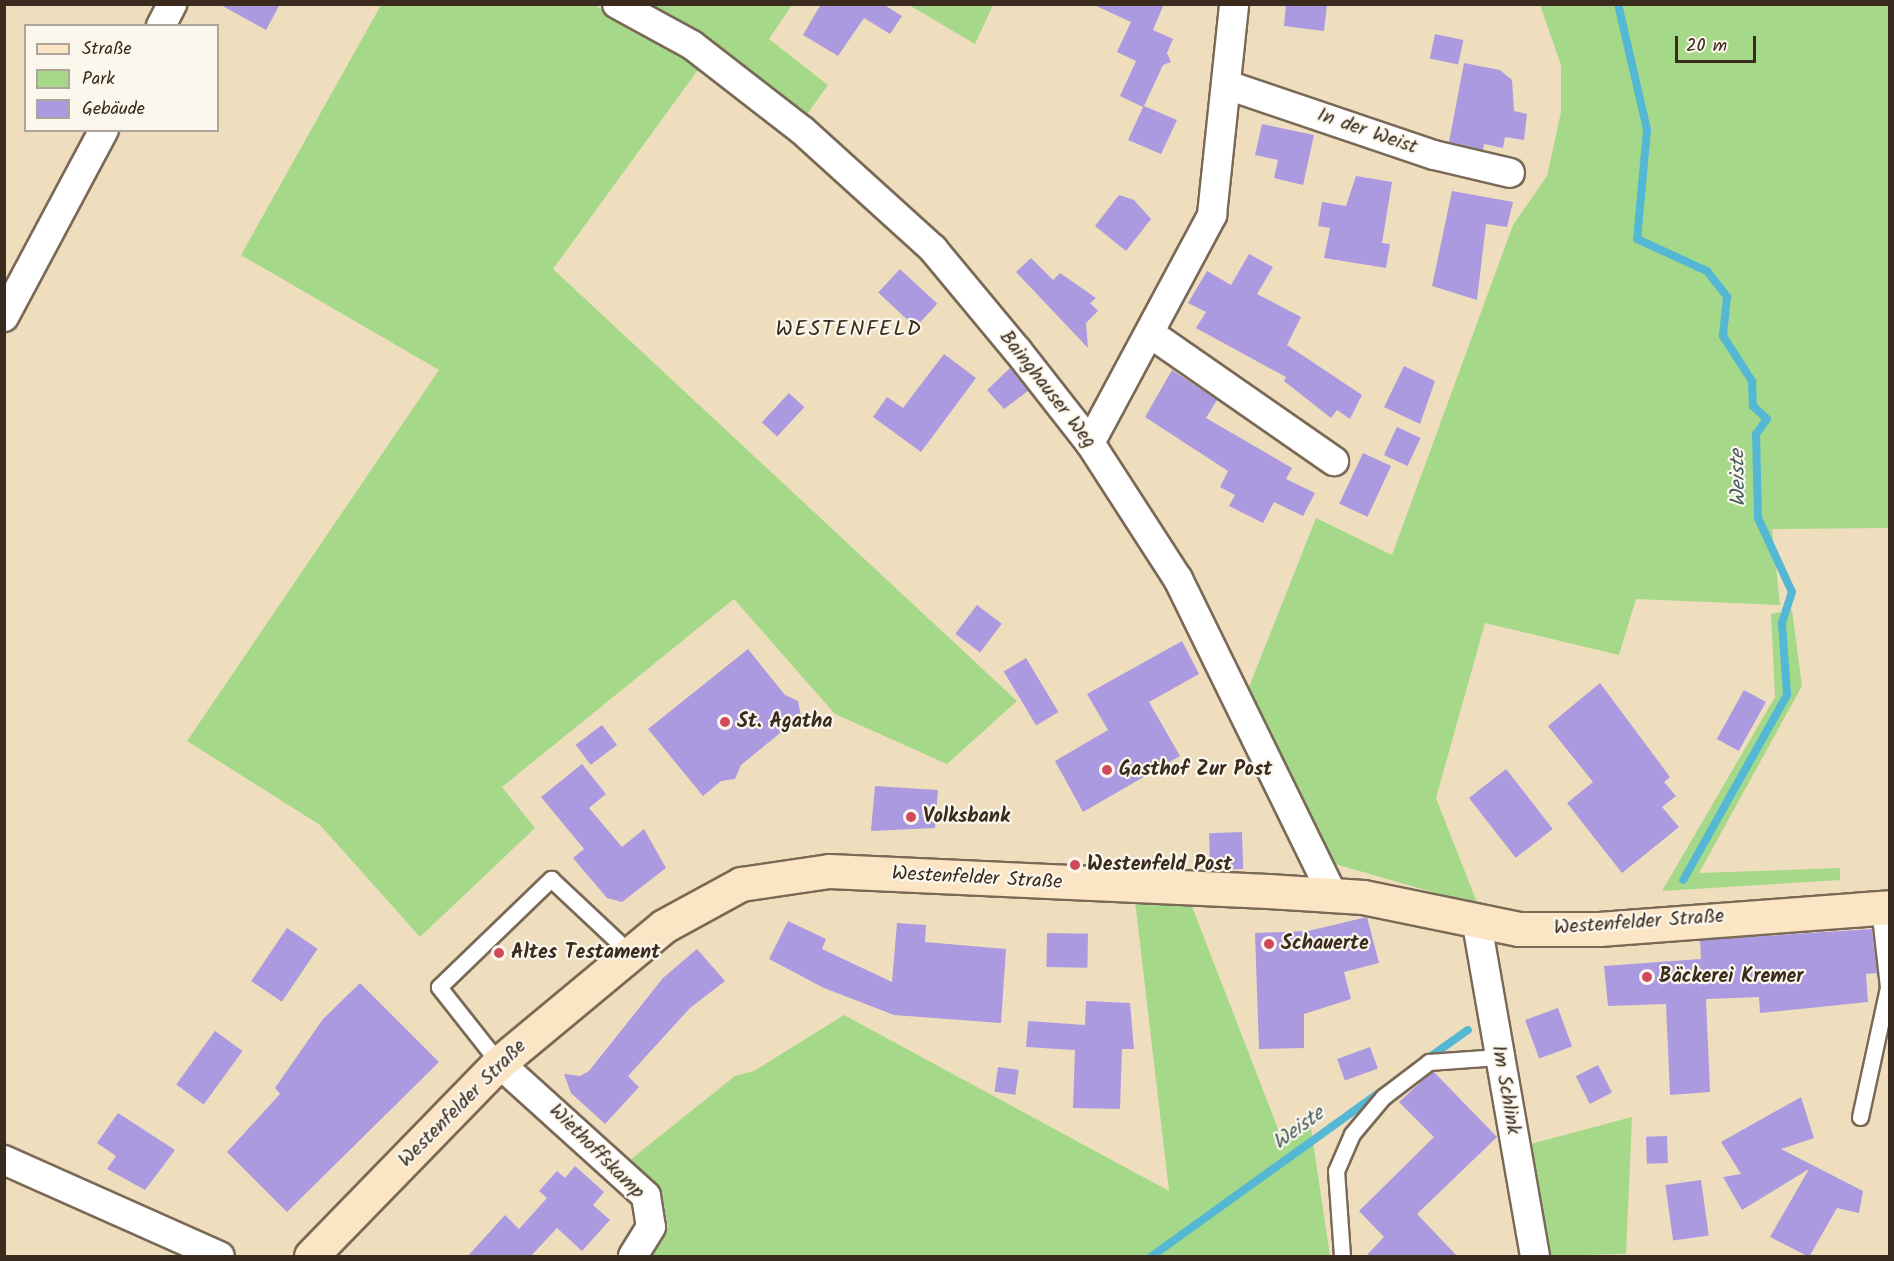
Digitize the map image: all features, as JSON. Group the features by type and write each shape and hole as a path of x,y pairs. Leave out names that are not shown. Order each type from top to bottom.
{"main road":[{"name":"Westenfelder Straße","path":"311,1257 499,1063 664,926 741,884 829,871 1333,896 1390,902 1477,924 1599,929 1884,907"}],"street":[{"path":"162,24 172,4"},
{"name":"Bainghauser Weg","path":"617,4 692,45 736,77 883,201 970,291 1090,443 1178,579 1333,896"},
{"path":"1090,443 1151,334 1212,215 1234,4"},
{"name":"In der Weist","path":"1227,85 1434,155 1510,173"},
{"path":"4,317 103,132"},
{"path":"1151,334 1334,461"},
{"name":"Im Schlink","path":"1477,924 1498,1057 1535,1257"},
{"name":"Wiethoffskamp","path":"499,1063 646,1196 651,1227 633,1257"},
{"path":"4,1160 220,1257"}],"lane":[{"path":"499,1063 438,987 551,879 631,954"},
{"path":"1860,1117 1888,987 1884,907"},
{"path":"1342,1257 1336,1171 1352,1134 1383,1097 1429,1062 1498,1057"}],"green space":[{"path":"381,5 594,5 703,63 553,269 1017,701 947,764 835,714 734,599 502,787 535,828 420,937 320,825 187,741 439,370 241,255"},
{"path":"640,5 792,5 769,39 828,85 805,117"},
{"path":"909,5 993,5 975,44"},
{"path":"1540,5 1889,5 1889,528 1772,529 1780,605 1636,599 1619,655 1485,623 1436,798 1478,905 1335,864 1245,697 1316,518 1392,555 1513,225 1547,176 1561,112 1561,65"},
{"path":"1792,610 1802,686 1699,873 1840,868 1840,880 1662,891 1775,697 1771,614"},
{"path":"1135,901 1191,904 1280,1134 1309,1115 1330,1256 652,1256 668,1226 662,1195 630,1160 735,1076 754,1071 844,1015 1169,1191"},
{"path":"1632,1117 1626,1254 1544,1256 1523,1146"}],"building":[{"path":"219,4 280,4 266,30"},
{"path":"821,4 883,4 902,16 890,34 864,18 838,56 803,35"},
{"path":"1092,4 1164,4 1153,30 1173,39 1167,53 1171,62 1163,65 1144,106 1177,120 1161,154 1128,140 1143,107 1120,96 1136,61 1117,52 1131,22"},
{"path":"1286,4 1327,4 1324,31 1284,26"},
{"path":"1435,34 1463,40 1458,64 1430,58"},
{"path":"1464,63 1500,70 1512,80 1514,111 1527,114 1524,140 1505,137 1503,148 1484,144 1483,150 1449,142"},
{"path":"1262,124 1314,135 1303,185 1274,178 1278,160 1255,155"},
{"path":"1356,176 1392,182 1382,243 1390,244 1386,268 1324,258 1330,228 1318,226 1322,202 1346,206"},
{"path":"1452,191 1513,202 1507,227 1486,224 1477,300 1432,286"},
{"path":"1119,195 1134,200 1151,219 1126,251 1095,226"},
{"path":"1249,254 1273,267 1257,294 1301,317 1287,345 1362,395 1350,419 1337,410 1331,418 1284,381 1286,377 1196,328 1206,312 1188,303 1207,271 1231,285"},
{"path":"1031,258 1053,280 1060,273 1096,298 1090,303 1098,311 1086,323 1088,348 1016,272"},
{"path":"900,269 937,304 915,327 878,292"},
{"path":"944,354 976,378 921,452 873,417 887,397 903,408"},
{"path":"1404,366 1435,381 1420,424 1384,407"},
{"path":"1010,368 1028,391 1004,409 987,390"},
{"path":"1172,370 1217,400 1206,418 1292,468 1286,479 1315,493 1303,516 1274,502 1263,523 1229,506 1235,495 1220,487 1228,471 1145,417"},
{"path":"789,393 804,407 777,437 762,422"},
{"path":"1397,427 1421,438 1407,466 1384,455"},
{"path":"1363,453 1391,466 1367,517 1339,504"},
{"path":"977,605 1002,624 980,652 955,634"},
{"path":"1182,641 1199,674 1149,702 1180,756 1083,812 1055,761 1108,730 1087,694"},
{"name":"St. Agatha","path":"748,649 785,695 798,701 801,716 741,765 735,779 721,781 703,796 648,729"},
{"path":"1026,658 1058,712 1036,725 1004,671"},
{"path":"1600,683 1670,777 1664,782 1676,796 1662,807 1679,827 1622,873 1567,803 1593,782 1548,726"},
{"path":"1744,690 1766,702 1739,751 1717,739"},
{"path":"602,725 617,745 591,765 576,745"},
{"path":"582,764 606,794 589,808 622,847 644,829 666,868 622,902 607,898 573,858 584,849 541,797"},
{"path":"1506,769 1553,829 1516,858 1469,798"},
{"path":"875,786 938,790 935,828 871,831"},
{"path":"1242,832 1243,869 1210,870 1209,833"},
{"path":"1367,917 1379,963 1344,972 1351,999 1304,1014 1304,1048 1259,1049 1255,933 1308,931"},
{"path":"788,921 826,939 822,949 892,982 897,923 926,925 925,942 1006,949 1001,1023 894,1015 824,988 769,959"},
{"path":"287,928 318,949 282,1002 251,981"},
{"path":"1872,929 1877,973 1866,974 1868,1002 1760,1013 1759,997 1706,999 1710,1092 1670,1095 1666,1004 1608,1006 1604,966 1701,959 1700,940"},
{"path":"1047,933 1088,934 1087,968 1046,967"},
{"path":"697,949 725,981 690,1008 628,1076 639,1087 605,1124 571,1093 564,1074 580,1076 589,1071 663,978"},
{"path":"360,983 439,1062 287,1212 227,1152 280,1094 275,1088 323,1019"},
{"path":"1086,1001 1130,1003 1134,1049 1122,1049 1120,1109 1073,1108 1075,1050 1026,1047 1028,1021 1085,1025"},
{"path":"1558,1008 1572,1047 1539,1058 1525,1020"},
{"path":"215,1031 243,1051 204,1104 176,1084"},
{"path":"1370,1047 1378,1069 1345,1081 1337,1059"},
{"path":"1598,1065 1612,1093 1590,1104 1576,1076"},
{"path":"998,1067 1019,1070 1015,1095 995,1092"},
{"path":"1433,1071 1497,1137 1417,1214 1458,1257 1365,1257 1384,1237 1359,1211 1434,1137 1399,1102"},
{"path":"1801,1097 1814,1138 1781,1149 1863,1191 1859,1213 1837,1208 1809,1257 1770,1237 1809,1169 1742,1210 1723,1177 1741,1174 1721,1142"},
{"path":"118,1113 175,1150 145,1190 107,1169 116,1156 97,1143"},
{"path":"1667,1136 1668,1163 1647,1164 1646,1137"},
{"path":"575,1166 604,1192 593,1205 610,1220 582,1251 557,1228 530,1257 467,1257 505,1215 519,1229 547,1198 539,1191 557,1171 565,1178"},
{"path":"1701,1180 1709,1235 1673,1240 1665,1185"}],"waterway":[{"name":"Weiste","path":"1618,4 1647,130 1637,239 1707,271 1727,297 1723,336 1752,381 1753,406 1767,419 1756,434 1758,518 1792,592 1782,623 1787,695 1683,880"},
{"name":"Weiste","path":"1427,1059 1468,1030"},
{"name":"Weiste","path":"1152,1256 1384,1089"}],"place":[{"name":"St. Agatha","path":"725,722"},
{"name":"Gasthof Zur Post","path":"1107,770"},
{"name":"Volksbank","path":"911,817"},
{"name":"Westenfeld Post","path":"1075,865"},
{"name":"Schauerte","path":"1269,944"},
{"name":"Altes Testament","path":"499,953"},
{"name":"Bäckerei Kremer","path":"1647,977"}],"district":[{"name":"WESTENFELD","path":"849,330"}]}
